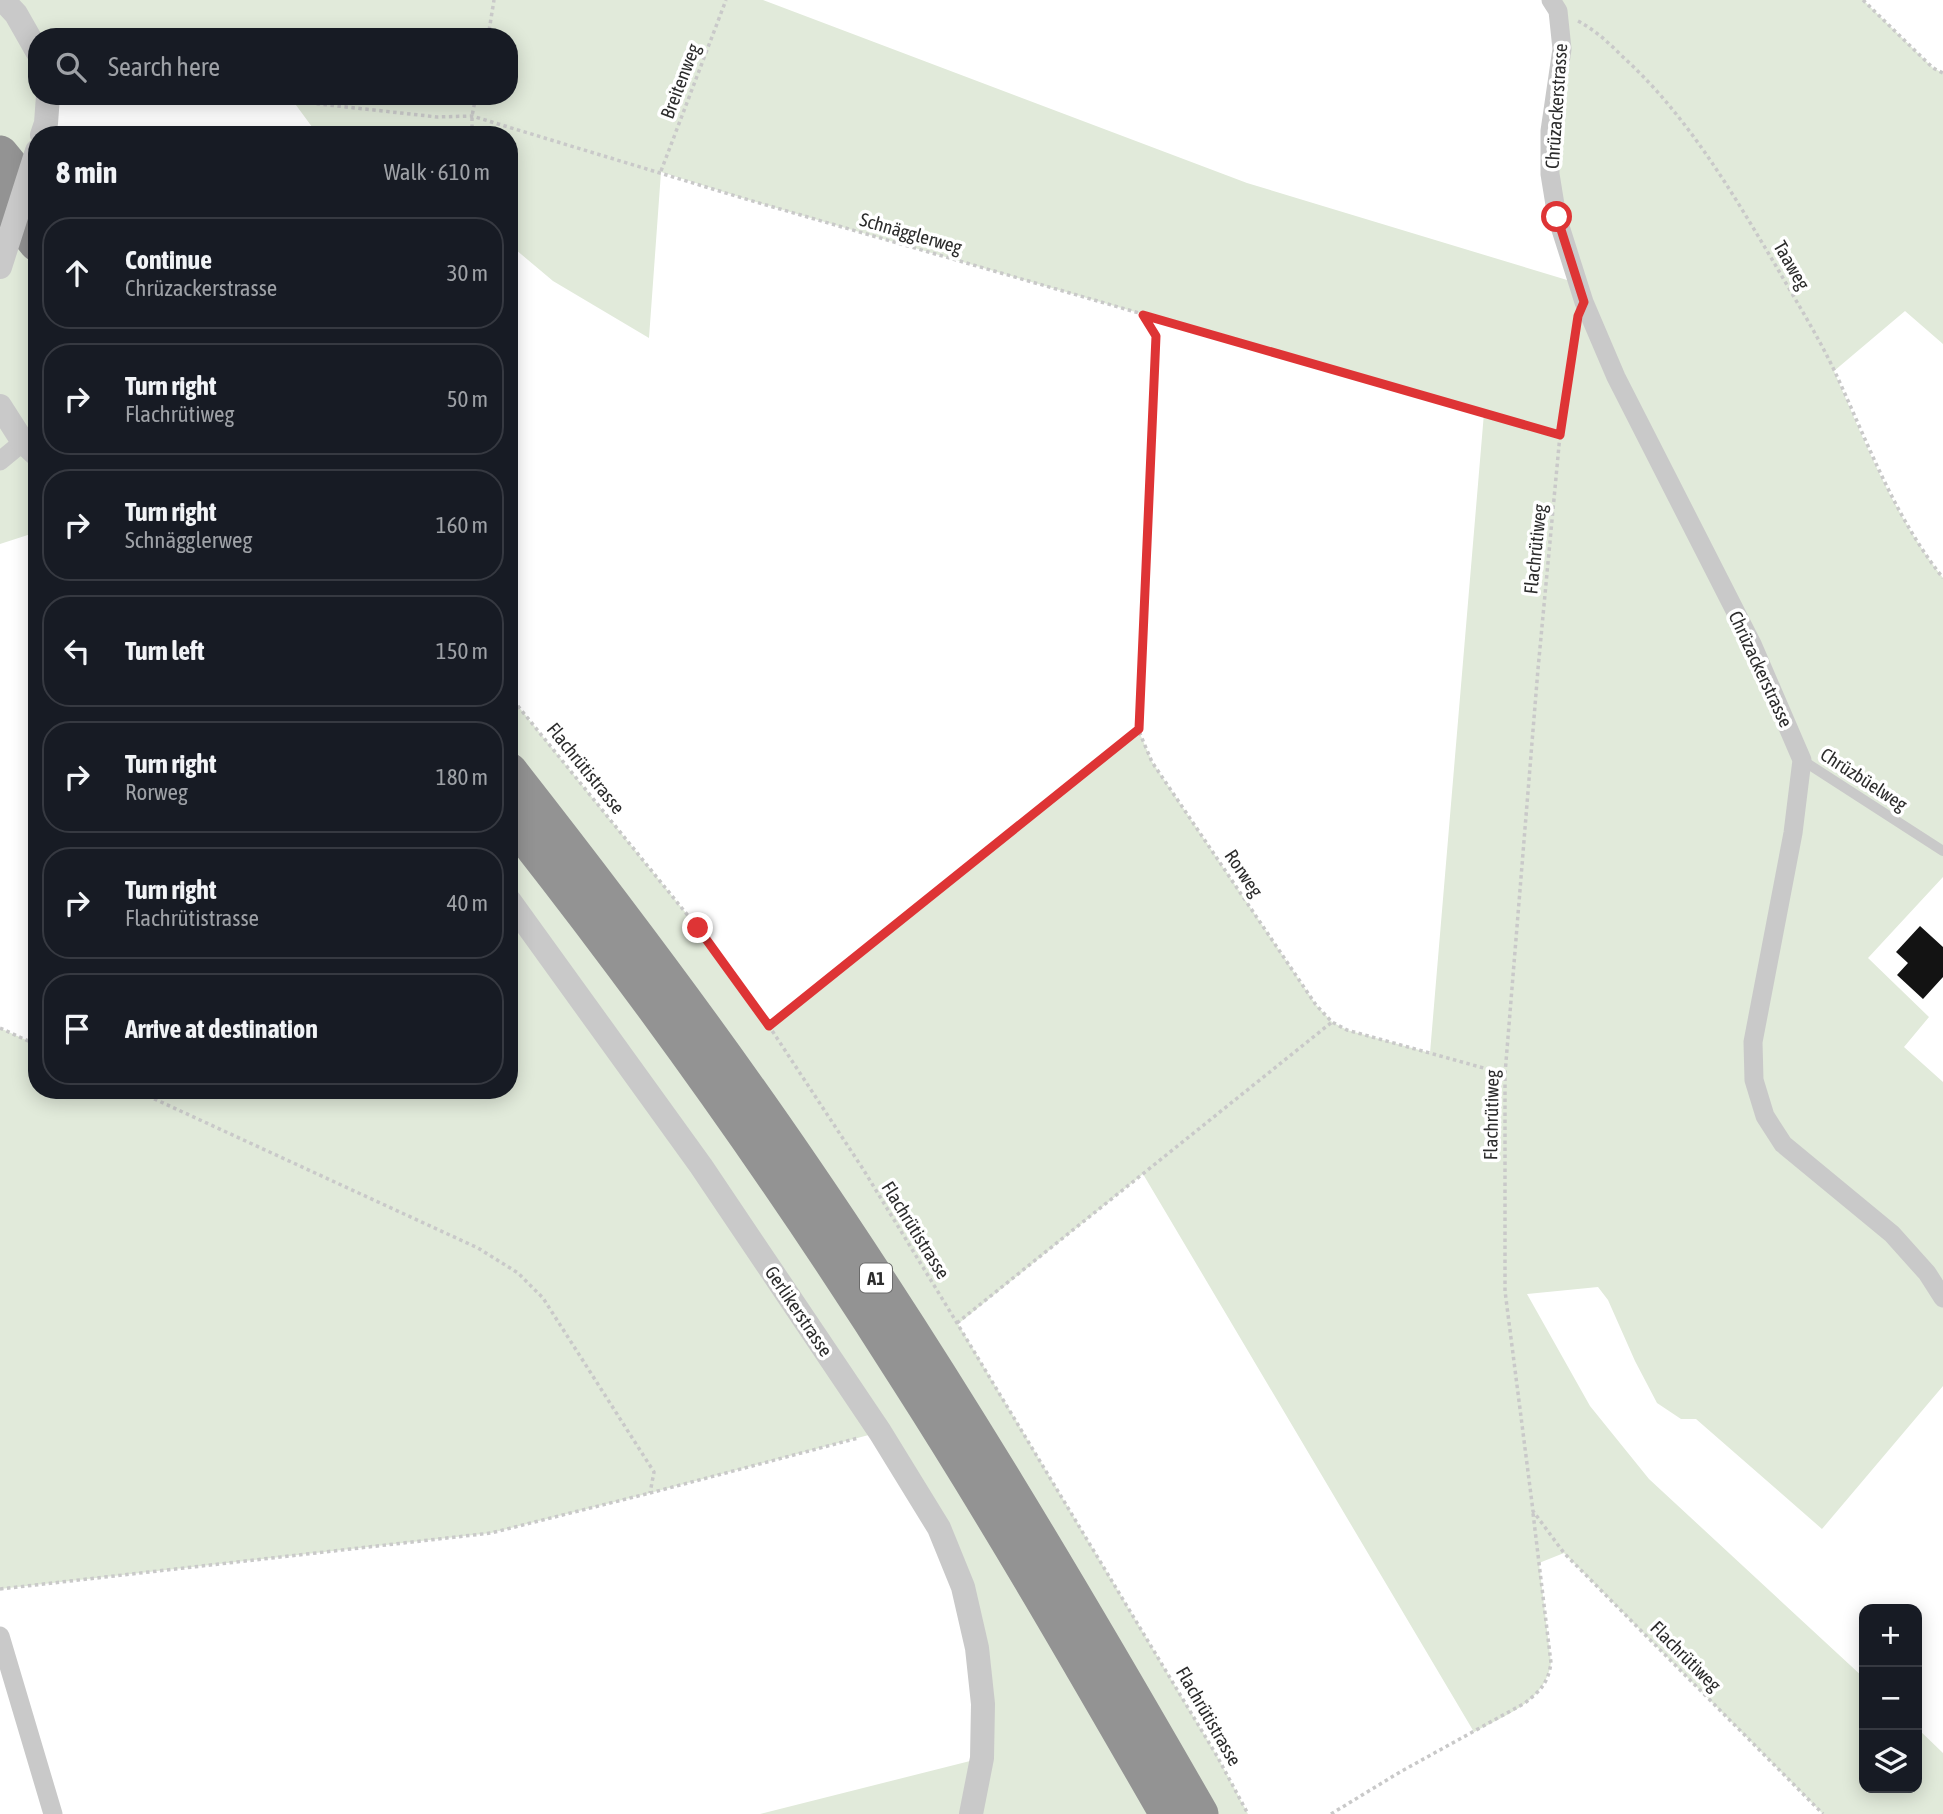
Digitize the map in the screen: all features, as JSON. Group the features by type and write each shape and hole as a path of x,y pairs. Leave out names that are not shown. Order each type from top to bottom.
{"highway":[{"path":"0,154 28,188"},
{"path":"0,198 28,232"},
{"name":"A1","path":"518,783 691,1010 855,1247 930,1361 1026,1518 1200,1814"},
{"name":"A1","path":"518,828 664,1020 834,1264 967,1473 1168,1814"}],"street":[{"path":"3,0 16,14 28,35"},
{"name":"Chrüzackerstrasse","path":"1554,5 1562,49 1550,131 1550,174 1557,217 1584,302 1616,377 1752,644 1802,760"},
{"path":"44,126 47,105"},
{"path":"0,267 28,179"},
{"path":"0,406 28,446"},
{"path":"0,461 28,450"},
{"path":"1802,760 1793,833 1753,1042 1754,1080 1765,1116 1783,1143 1892,1234 1927,1273 1943,1298"},
{"name":"Gerlikerstrasse","path":"518,912 701,1166 880,1432 939,1528 963,1587 977,1648 983,1704 981,1767 971,1814"},
{"path":"0,1636 53,1814"}],"lane":[{"name":"Chrüzbüelweg","path":"1802,760 1943,851"}],"path":[{"path":"489,28 494,0"},
{"name":"Breitenweg","path":"660,172 726,0"},
{"path":"1863,0 1933,68 1943,72"},
{"name":"Taaweg","path":"1554,5 1593,29 1638,70 1682,120 1742,208 1834,371 1873,461 1904,522 1943,578"},
{"name":"Schnägglerweg","path":"328,105 437,117 472,116 506,126"},
{"path":"472,126 474,105"},
{"name":"Schnägglerweg","path":"518,130 749,200 1560,435"},
{"name":"Flachrütiweg","path":"1584,302 1578,316 1560,435 1505,1074 1505,1291 1533,1511 1564,1553 1823,1814"},
{"path":"769,1026 1139,729 1156,336 1143,315"},
{"name":"Flachrütistrasse","path":"518,706 698,928 769,1026 863,1170 957,1324 1217,1756 1248,1814"},
{"name":"Rorweg","path":"1139,729 1152,762 1316,1005 1332,1022"},
{"path":"957,1324 1332,1022 1347,1030 1505,1074"},
{"path":"0,1028 28,1041"},
{"path":"155,1099 478,1248 518,1273 543,1298 654,1472 650,1493"},
{"path":"0,1589 491,1533 880,1432"},
{"path":"1331,1814 1400,1772 1525,1703 1540,1690 1549,1677 1551,1662 1533,1511"}],"green space":[{"path":"0,0 763,0 1247,183 1577,283 1550,174 1562,49 1551,0 1863,0 1933,68 1943,73 1943,344 1905,311 1834,371 1895,504 1943,578 1943,877 1868,958 1929,1017 1904,1047 1943,1082 1943,1386 1822,1529 1696,1419 1681,1419 1657,1403 1608,1300 1598,1287 1527,1294 1590,1406 1649,1479 1859,1673 1859,1793 1922,1793 1922,1733 1943,1753 1943,1814 1823,1814 1564,1553 1539,1563 1551,1663 1541,1688 1522,1706 1474,1732 1143,1174 958,1324 1217,1756 1248,1814 760,1814 982,1758 963,1587 880,1432 491,1533 0,1589 0,1028 28,1041 28,1099 518,1099 518,706 698,928 768,1026 1138,729 1152,762 1316,1005 1332,1022 1347,1030 1430,1053 1484,413 749,200 661,172 649,338 553,281 518,252 518,126 311,126 296,105 518,105 518,28 28,28 28,105 40,105 48,126 28,126 28,535 0,544"}],"building":[{"path":"1920,926 1943,947 1943,977 1923,999 1897,975 1908,963 1896,952"}],"route":[{"path":"698,928 769,1026 1139,729 1156,336 1143,315 1560,435 1578,316 1584,302 1557,217"}]}
